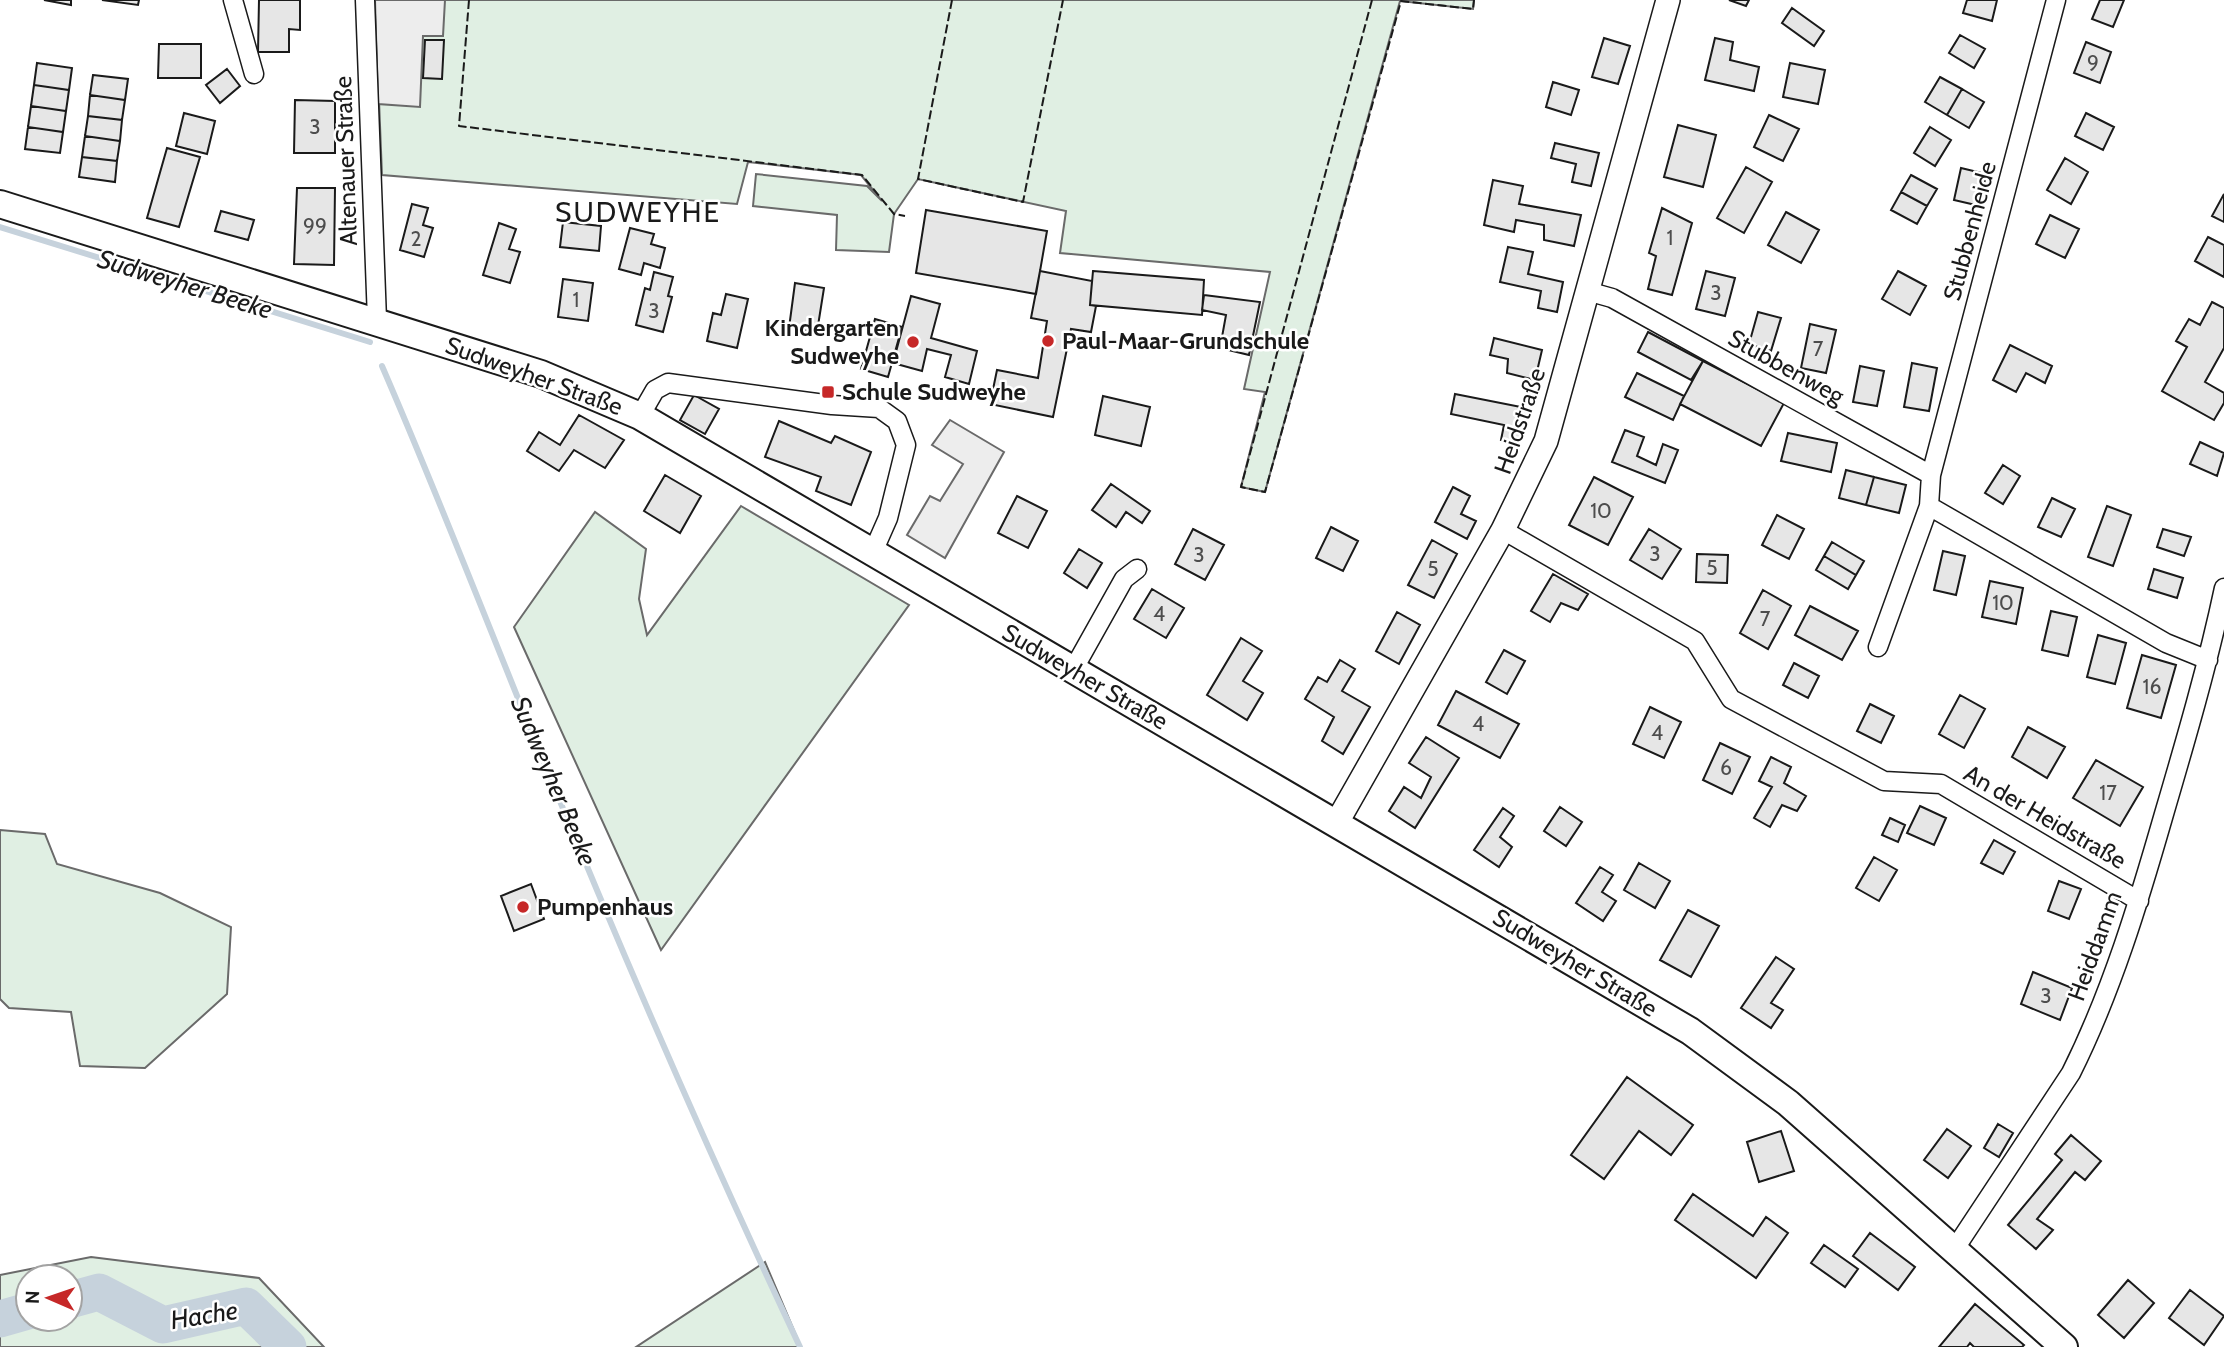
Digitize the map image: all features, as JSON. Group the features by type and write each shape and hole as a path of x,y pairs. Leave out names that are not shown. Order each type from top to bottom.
{"main road":[{"name":"Sudweyher Straße","path":"0,204 377,320 566,382 640,416 1617,986 1734,1061 1788,1103 2064,1347"}],"street":[{"path":"233,0 254,74"},
{"name":"Altenauer Straße","path":"365,0 377,320"},
{"name":"Heidstraße","path":"1336,824 1503,530 1546,441 1668,0"},
{"name":"Stubbenheide","path":"1931,475 2056,0"},
{"name":"Stubbenweg","path":"1587,291 1612,298 1931,475"},
{"path":"640,416 655,390 668,383 832,405 879,408 897,421 906,445 888,518 873,552"},
{"path":"1878,646 1929,506 1931,475"},
{"path":"1929,506 2166,643 2208,660"},
{"name":"An der Heidstraße","path":"1503,530 1695,640 1731,699 1884,781 1941,785 2139,901"},
{"path":"1073,670 1124,579 1137,569"},
{"name":"Heiddamm","path":"1954,1250 2071,1073 2086,1043 2139,901 2208,660 2224,588"}],"green space":[{"path":"375,0 1474,0 1473,9 1400,1 1265,492 1241,487 1265,392 1244,389 1270,272 1060,253 1066,211 918,179 894,214 889,252 836,250 837,215 753,206 756,174 867,186 882,201 861,175 748,162 737,204 382,175"},
{"path":"741,506 909,605 661,950 514,627 595,512 646,549 639,599 647,635"},
{"path":"0,830 45,834 57,864 160,893 231,927 227,994 145,1068 80,1066 71,1012 9,1008 0,999"},
{"path":"91,1257 259,1278 324,1347 0,1347 0,1275 14,1272 14,1333 84,1333 84,1263 61,1263"},
{"path":"765,1262 801,1347 636,1347"}],"shaded area":[{"path":"375,0 445,0 443,36 423,36 420,107 378,104"},
{"path":"950,420 1004,452 945,558 907,535 930,496 940,501 963,464 932,445"}],"building":[{"path":"44,0 71,0 71,5"},
{"path":"102,0 139,0 138,5"},
{"path":"259,0 300,0 300,30 289,29 289,52 258,52"},
{"path":"1729,0 1749,0 1746,6"},
{"path":"1967,0 1997,0 1992,21 1963,13"},
{"path":"2100,0 2124,0 2113,27 2092,19"},
{"path":"1792,8 1824,31 1814,46 1782,23"},
{"path":"1960,35 1985,49 1974,68 1949,53"},
{"path":"1604,38 1630,46 1618,84 1592,77"},
{"path":"1715,38 1733,42 1730,60 1759,67 1754,91 1705,80"},
{"path":"425,40 444,40 442,79 423,78"},
{"path":"2086,42 2111,52 2100,83 2074,73"},
{"path":"159,44 201,44 201,78 158,78"},
{"path":"37,63 72,68 69,90 34,85"},
{"path":"1790,63 1825,70 1818,104 1783,97"},
{"path":"227,69 240,86 220,103 206,85"},
{"path":"93,75 128,79 125,100 90,95"},
{"path":"1940,77 1962,89 1947,115 1925,102"},
{"path":"1553,82 1579,90 1571,115 1546,107"},
{"path":"34,85 69,90 66,111 31,106"},
{"path":"1962,89 1984,102 1969,128 1947,115"},
{"path":"90,95 125,100 122,120 88,116"},
{"path":"295,100 335,101 335,153 294,153"},
{"path":"31,106 66,111 63,132 28,127"},
{"path":"184,113 215,121 207,154 176,146"},
{"path":"2086,113 2114,127 2103,150 2075,136"},
{"path":"1769,115 1799,129 1783,161 1754,147"},
{"path":"88,116 122,120 120,141 85,136"},
{"path":"1678,125 1716,135 1703,187 1664,177"},
{"path":"28,127 63,132 60,153 25,149"},
{"path":"1930,127 1951,140 1935,166 1914,153"},
{"path":"85,136 120,141 117,161 82,157"},
{"path":"1555,143 1599,153 1591,186 1572,182 1576,164 1551,158"},
{"path":"167,148 200,157 179,227 147,218"},
{"path":"82,157 117,161 115,182 79,177"},
{"path":"2065,158 2088,172 2071,204 2047,190"},
{"path":"1746,167 1772,182 1744,233 1717,218"},
{"path":"1961,168 1986,174 1980,206 1954,200"},
{"path":"1911,175 1937,189 1927,206 1901,192"},
{"path":"1493,180 1523,186 1519,204 1581,215 1574,246 1544,240 1544,225 1516,220 1514,232 1484,225"},
{"path":"297,188 335,188 334,265 294,264"},
{"path":"1901,192 1927,206 1917,224 1891,210"},
{"path":"2224,194 2224,222 2212,216"},
{"path":"412,204 428,208 423,225 433,228 424,257 400,250"},
{"path":"1662,208 1692,223 1672,295 1648,289 1656,256 1649,253"},
{"path":"926,210 1047,231 1036,294 916,273"},
{"path":"221,211 254,220 248,240 215,231"},
{"path":"1786,212 1819,230 1801,263 1768,245"},
{"path":"2050,215 2079,229 2065,258 2036,244"},
{"path":"563,222 601,226 599,251 560,247"},
{"path":"499,223 516,229 509,249 520,252 510,283 483,275"},
{"path":"630,228 654,234 651,244 665,248 660,268 644,263 641,275 619,269"},
{"path":"2208,237 2224,245 2224,277 2195,261"},
{"path":"1508,247 1533,252 1528,274 1563,282 1557,312 1538,308 1541,291 1500,282"},
{"path":"1040,271 1092,281 1090,305 1096,306 1091,332 1071,329 1053,417 990,404 997,370 1038,378 1047,321 1031,318"},
{"path":"1093,271 1204,280 1202,315 1090,305"},
{"path":"1706,271 1735,278 1725,316 1696,309"},
{"path":"1898,271 1926,286 1910,315 1882,299"},
{"path":"654,272 673,277 668,296 672,297 663,332 636,325 645,288 650,290"},
{"path":"563,279 593,283 588,321 558,317"},
{"path":"795,283 824,288 817,332 789,328"},
{"path":"726,294 748,299 737,348 707,341 713,313 721,315"},
{"path":"1204,295 1260,302 1249,355 1220,348 1226,315 1202,310"},
{"path":"911,296 940,304 931,338 977,351 969,384 945,377 951,355 927,349 922,371 893,363"},
{"path":"2212,302 2224,308 2224,348 2205,382 2224,393 2224,403 2214,420 2162,391 2187,347 2176,341 2189,319 2200,325"},
{"path":"1758,312 1781,318 1771,351 1749,344"},
{"path":"875,319 902,327 888,377 861,369"},
{"path":"1810,324 1836,330 1826,373 1801,368"},
{"path":"1648,332 1703,361 1691,380 1638,352"},
{"path":"1494,338 1542,350 1535,380 1507,373 1508,359 1490,355"},
{"path":"2010,345 2052,366 2045,383 2026,373 2016,392 1993,380"},
{"path":"1703,361 1784,403 1761,446 1680,404"},
{"path":"1912,363 1937,368 1929,411 1904,407"},
{"path":"1860,366 1884,371 1877,406 1853,402"},
{"path":"1637,373 1684,396 1673,420 1625,397"},
{"path":"1455,394 1526,408 1519,444 1501,440 1504,425 1451,414"},
{"path":"694,395 719,409 705,434 680,420"},
{"path":"1103,396 1150,407 1141,446 1095,435"},
{"path":"579,415 624,440 605,468 574,450 559,471 527,451 539,432 560,445"},
{"path":"779,421 831,443 835,436 871,452 851,505 816,491 821,477 765,457"},
{"path":"1625,430 1644,437 1637,456 1656,465 1663,444 1678,450 1665,483 1612,462"},
{"path":"1788,433 1837,443 1831,472 1781,461"},
{"path":"2200,442 2224,453 2217,476 2190,464"},
{"path":"2003,465 2020,476 2003,504 1985,493"},
{"path":"1846,470 1874,477 1866,505 1839,498"},
{"path":"665,475 701,496 680,533 644,511"},
{"path":"1594,477 1633,497 1608,545 1569,525"},
{"path":"1874,477 1906,485 1899,513 1866,505"},
{"path":"1111,484 1150,511 1142,523 1126,512 1116,527 1092,510"},
{"path":"1453,487 1470,496 1461,514 1476,521 1467,539 1435,522"},
{"path":"1017,496 1047,511 1028,548 998,533"},
{"path":"2052,498 2075,509 2061,537 2038,527"},
{"path":"2107,506 2131,515 2113,566 2088,557"},
{"path":"1777,515 1804,529 1789,559 1762,545"},
{"path":"1331,527 1358,541 1343,571 1316,558"},
{"path":"1193,529 1224,545 1205,580 1175,564"},
{"path":"1649,529 1681,549 1662,579 1630,560"},
{"path":"2163,529 2191,537 2184,556 2157,547"},
{"path":"1432,540 1457,554 1434,598 1408,585"},
{"path":"1832,542 1864,561 1856,575 1824,556"},
{"path":"1079,549 1102,563 1087,588 1064,573"},
{"path":"1943,551 1965,556 1956,595 1934,590"},
{"path":"1697,554 1728,555 1727,583 1696,582"},
{"path":"1824,556 1856,575 1848,589 1816,570"},
{"path":"2154,569 2183,578 2177,598 2148,589"},
{"path":"1553,574 1588,594 1578,610 1561,603 1550,622 1531,611"},
{"path":"1990,581 2023,588 2016,624 1982,617"},
{"path":"1152,589 1184,608 1166,638 1134,619"},
{"path":"1763,590 1791,606 1768,649 1740,633"},
{"path":"1810,606 1858,631 1842,660 1795,635"},
{"path":"2051,611 2077,617 2068,656 2042,650"},
{"path":"1397,612 1420,625 1399,664 1376,651"},
{"path":"2098,635 2126,643 2115,684 2087,677"},
{"path":"1241,638 1262,651 1243,681 1263,693 1247,720 1207,695"},
{"path":"1504,650 1525,661 1507,694 1486,682"},
{"path":"2142,655 2176,665 2161,718 2127,708"},
{"path":"1340,660 1355,669 1342,691 1370,707 1343,754 1322,741 1334,717 1305,699 1318,677 1327,682"},
{"path":"1794,663 1819,676 1808,698 1783,685"},
{"path":"1456,691 1519,724 1500,758 1438,725"},
{"path":"1960,695 1985,709 1964,748 1939,734"},
{"path":"1870,704 1894,716 1881,743 1857,731"},
{"path":"1650,707 1681,722 1664,758 1633,744"},
{"path":"2028,727 2065,747 2047,778 2012,757"},
{"path":"1426,737 1459,758 1415,828 1389,811 1404,787 1421,798 1431,777 1409,763"},
{"path":"1720,743 1750,757 1732,794 1703,780"},
{"path":"1771,757 1791,767 1784,783 1806,796 1797,811 1782,805 1770,827 1754,818 1772,787 1759,781"},
{"path":"2096,760 2143,787 2120,826 2073,798"},
{"path":"1920,806 1946,818 1934,845 1907,833"},
{"path":"1560,807 1582,822 1566,846 1544,831"},
{"path":"1503,808 1514,816 1500,837 1512,847 1499,867 1474,850"},
{"path":"1890,818 1905,825 1898,842 1882,835"},
{"path":"1994,840 2015,852 2003,874 1981,863"},
{"path":"1874,857 1897,870 1879,901 1856,888"},
{"path":"1639,863 1670,881 1655,908 1624,890"},
{"path":"1600,867 1613,875 1602,892 1616,901 1603,921 1576,903"},
{"path":"2059,881 2081,889 2069,919 2048,911"},
{"name":"Pumpenhaus","path":"531,884 544,919 514,931 501,896"},
{"path":"1688,910 1719,926 1691,977 1660,960"},
{"path":"1776,957 1794,969 1771,1003 1783,1010 1771,1028 1741,1008"},
{"path":"2033,972 2072,988 2060,1020 2021,1004"},
{"path":"1627,1077 1693,1125 1671,1155 1639,1131 1604,1179 1571,1155"},
{"path":"1998,1124 2013,1133 1999,1157 1984,1148"},
{"path":"1947,1129 1971,1146 1948,1178 1924,1160"},
{"path":"1781,1131 1794,1171 1759,1182 1747,1142"},
{"path":"2071,1135 2101,1161 2085,1180 2075,1172 2037,1219 2053,1230 2036,1249 2008,1225 2062,1160 2055,1154"},
{"path":"1693,1194 1753,1236 1766,1217 1788,1233 1756,1278 1675,1220"},
{"path":"1870,1233 1915,1267 1898,1290 1853,1256"},
{"path":"1824,1245 1858,1269 1845,1287 1811,1263"},
{"path":"2128,1280 2154,1303 2124,1338 2098,1315"},
{"path":"2190,1290 2224,1316 2204,1345 2169,1318"},
{"path":"1975,1304 2024,1345 1974,1347 1970,1343 1967,1347 1939,1347"}],"waterway":[{"name":"Sudweyher Beeke","path":"0,227 370,342"},
{"name":"Sudweyher Beeke","path":"382,366 627,962 800,1347"},
{"name":"Hache","path":"84,1296 99,1292 163,1325 246,1306 288,1347"},
{"name":"Hache","path":"0,1319 14,1315"}],"fence":[{"path":"469,0 459,126 862,175 894,214 905,216"},
{"path":"952,0 918,179 1023,202 1063,0"},
{"path":"1372,0 1241,487 1265,492 1401,1 1473,9 1474,0"}],"place":[{"name":"Paul-Maar-Grundschule","path":"1048,341"},
{"name":"Kindergarten Sudweyhe","path":"913,342"},
{"name":"Schule Sudweyhe","path":"828,392"},
{"name":"Pumpenhaus","path":"523,907"}],"district":[{"name":"SUDWEYHE","path":"638,212"}]}
